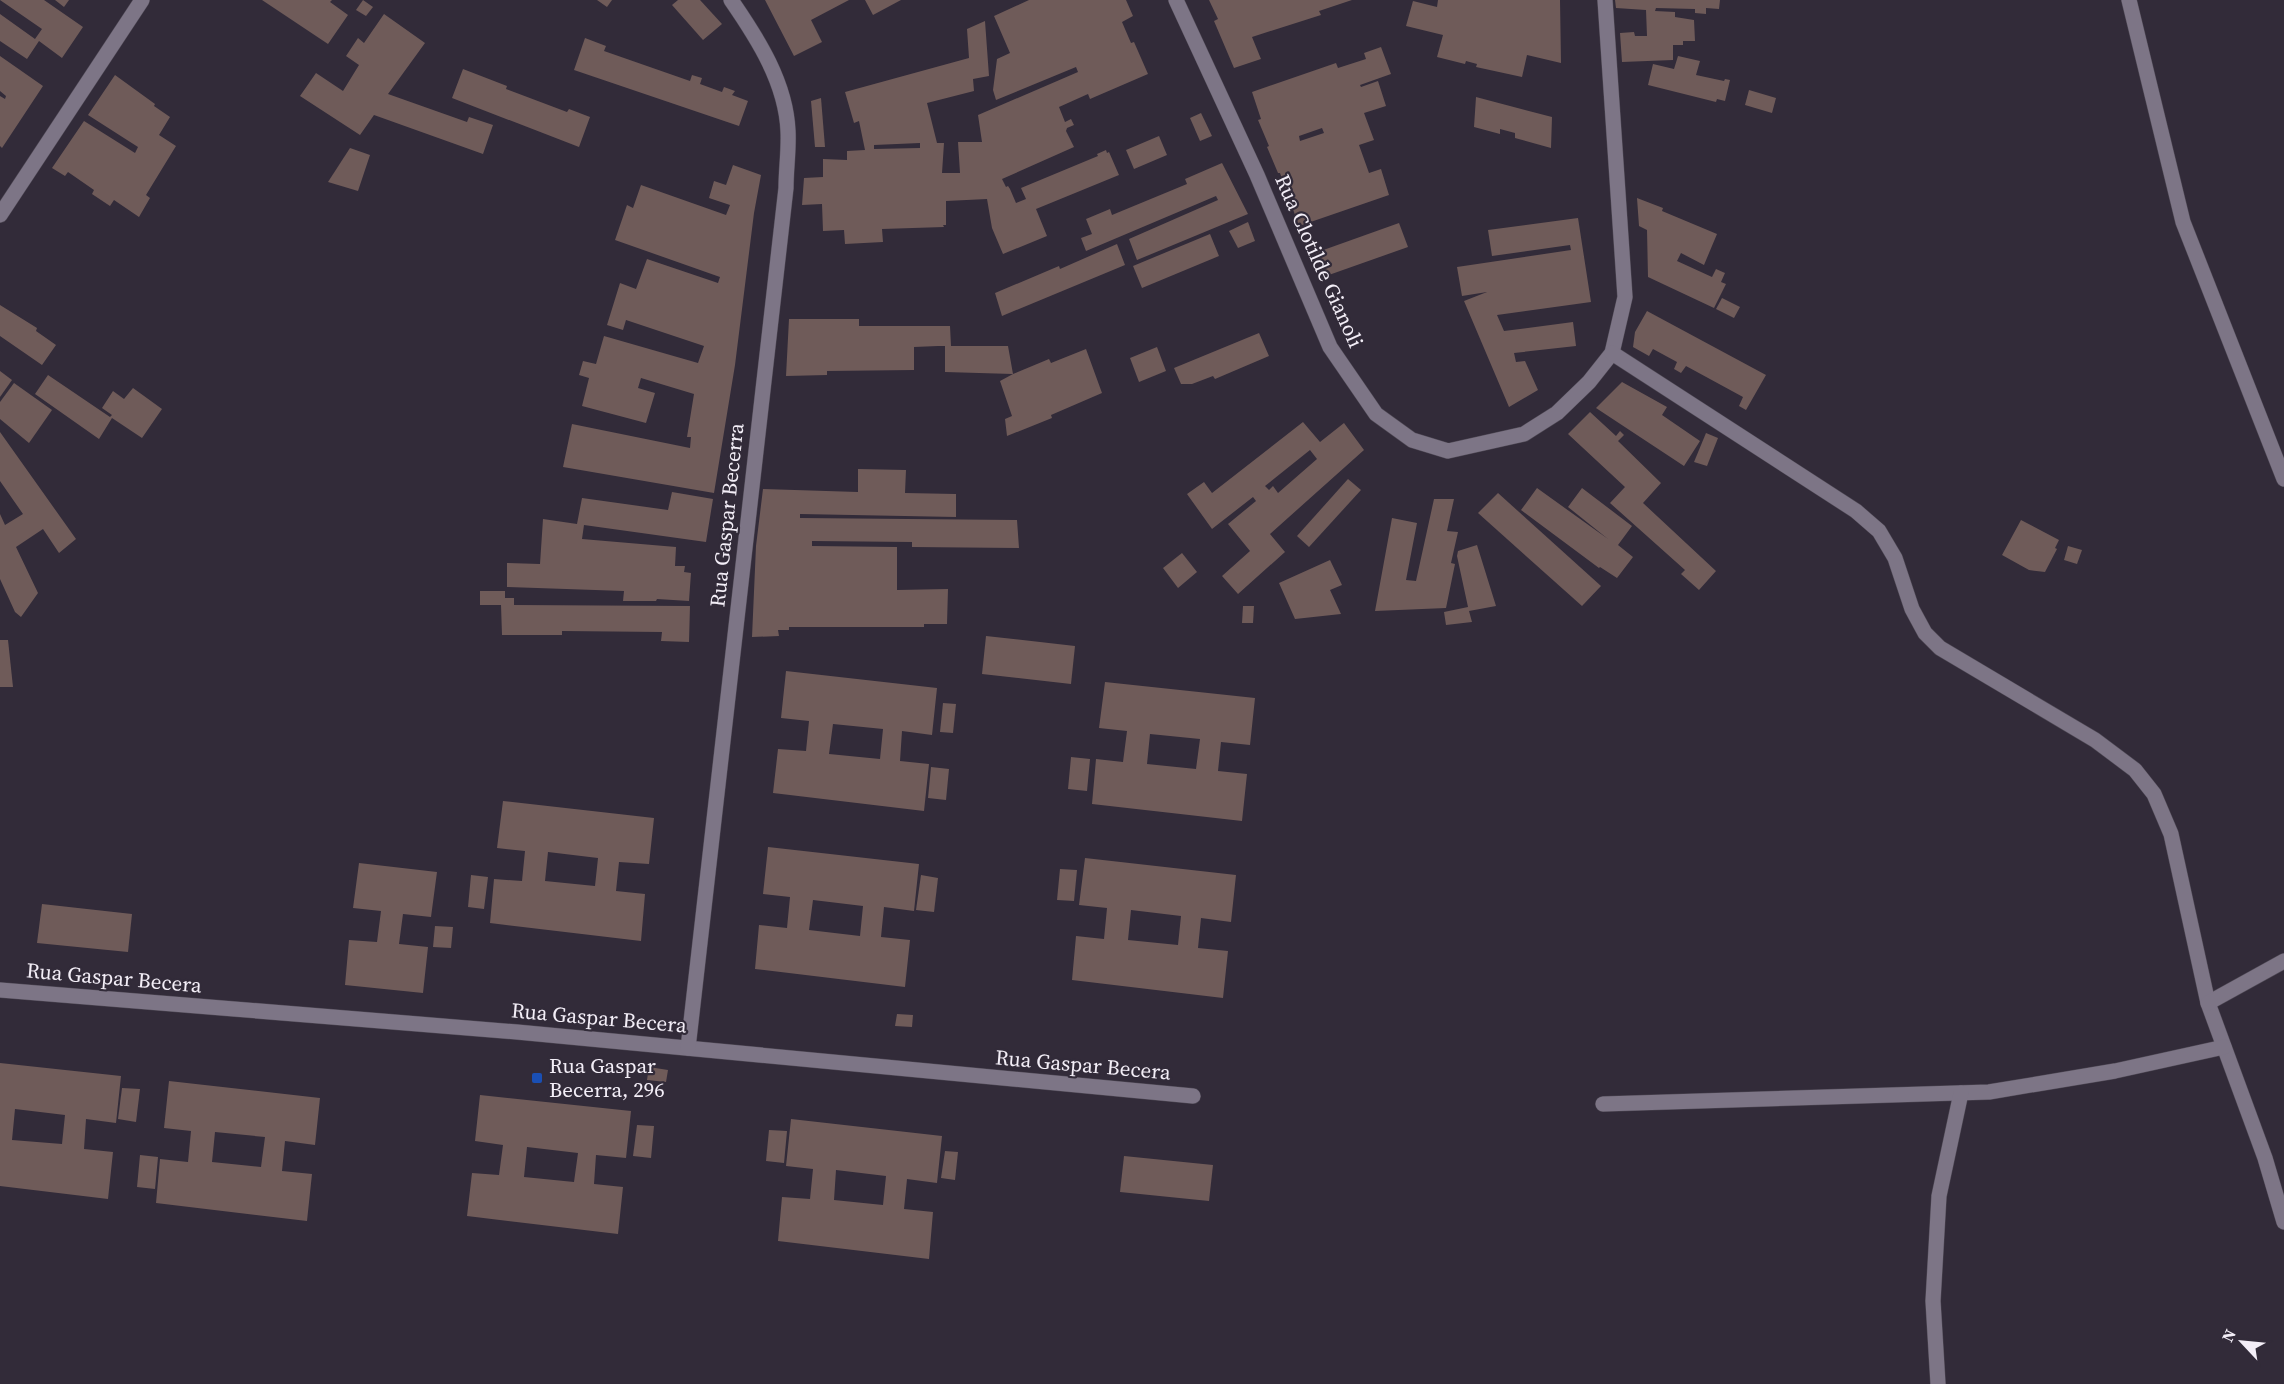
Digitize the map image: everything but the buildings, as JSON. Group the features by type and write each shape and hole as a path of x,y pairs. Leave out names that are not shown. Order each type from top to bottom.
{"street":[{"path":"0,215 142,0"},
{"name":"Rua Gaspar Becerra","path":"688,1048 786,188 788,142 780,85 752,31 731,0"},
{"name":"Rua Clotilde Gianoli","path":"1176,0 1257,175 1330,347 1376,414 1412,440 1448,452 1524,434 1557,413 1589,382 1612,353 1625,297 1605,0"},
{"path":"2129,0 2183,222 2284,479"},
{"path":"1612,353 1856,511 1879,531 1895,558 1912,609 1925,633 1940,648 2095,740 2135,770 2154,794 2171,834 2208,1003 2265,1158 2284,1222"},
{"path":"2208,1003 2284,961"},
{"name":"Rua Gaspar Becera","path":"0,990 516,1032 1193,1096"},
{"path":"1603,1104 1989,1092 2115,1071 2224,1047"},
{"path":"1938,1384 1933,1301 1939,1196 1961,1093"}],"place":[{"name":"Rua Gaspar Becerra, 296","path":"537,1078"}]}
